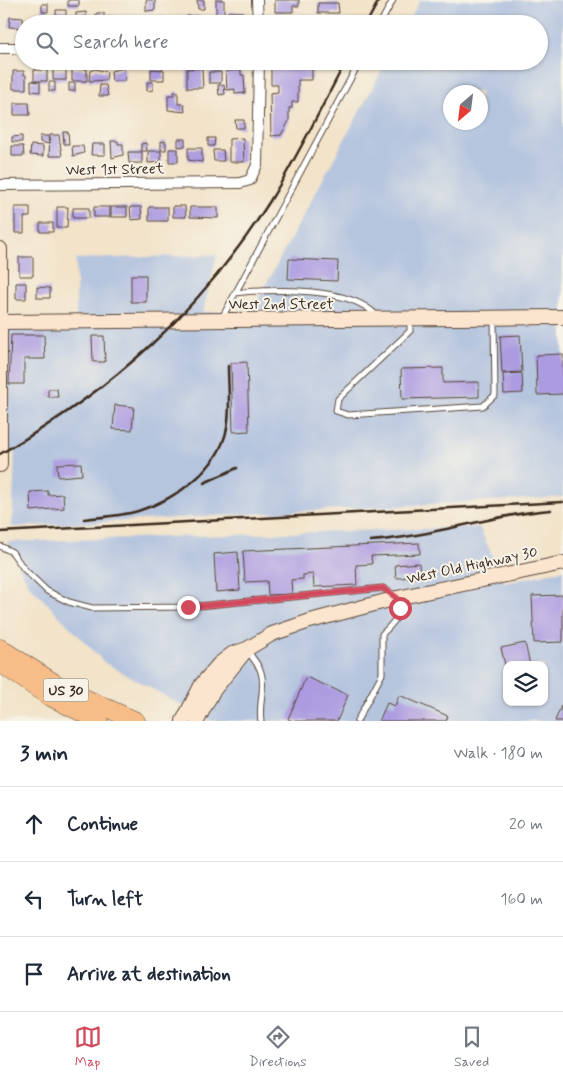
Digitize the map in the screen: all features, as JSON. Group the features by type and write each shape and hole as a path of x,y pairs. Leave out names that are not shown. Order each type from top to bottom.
{"highway":[{"name":"US 30","path":"0,653 55,700 99,721"},
{"name":"US 30","path":"0,653 64,688 136,721"}],"street":[{"path":"258,0 258,15"},
{"path":"0,48 15,48"},
{"name":"West 1st Street","path":"0,185 230,183 250,180 257,165 258,70"},
{"path":"0,249 0,465"},
{"name":"West 2nd Street","path":"0,322 410,320 563,317"},
{"name":"West Old Highway 30","path":"183,721 198,691 212,671 228,656 247,649 283,629 397,598 563,563"},
{"name":"West Old Highway 30","path":"197,721 213,691 247,649"}],"lane":[{"path":"385,15 393,0"},
{"path":"221,320 355,70"},
{"path":"236,293 271,289 314,292 347,299 371,309 381,320"},
{"path":"410,320 410,331 338,400 336,411 348,415 483,406 495,395 494,318"},
{"path":"0,546 12,552 24,569 46,591 69,602 92,608 188,607 383,588 397,598 400,608 398,616 382,634 382,674 357,721"},
{"path":"247,649 261,670 263,684 259,708 261,721"}],"shaded area":[{"path":"420,0 563,0 563,497 12,527 15,452 0,453 0,329 76,329 76,259 217,255 203,312 251,312 382,70 548,70 548,15 412,15"},
{"path":"479,527 505,583 563,570 563,721 211,721 105,663 28,584 7,542"}],"building":[{"path":"68,0 79,0 79,6 68,6"},
{"path":"146,0 155,0 155,10 146,11"},
{"path":"197,0 204,0 204,9 198,9"},
{"path":"216,0 224,0 224,15 216,15"},
{"path":"275,0 299,0 299,6 293,6 293,12 275,12"},
{"path":"318,3 338,3 339,13 318,13"},
{"path":"42,4 48,4 48,12 42,12"},
{"path":"56,10 66,10 66,15 56,15"},
{"path":"86,12 86,15 76,15 76,13"},
{"path":"228,12 243,12 243,15 228,15"},
{"path":"10,17 15,17 15,27 9,27"},
{"path":"34,70 47,70 47,81 34,81"},
{"path":"53,70 66,70 66,80 53,80"},
{"path":"72,70 87,70 87,81 72,81"},
{"path":"99,70 107,72 106,80 89,81 90,71"},
{"path":"124,70 125,81 112,81 111,71"},
{"path":"151,70 164,70 164,80 151,80"},
{"path":"187,70 202,70 203,88 187,88"},
{"path":"241,70 241,75 244,75 245,93 235,94 235,89 227,90 226,71"},
{"path":"271,70 312,70 312,80 298,80 298,102 292,102 292,108 289,108 289,121 281,135 271,136 270,93 278,92 278,85 271,85"},
{"path":"13,71 24,71 24,75 26,75 26,89 13,89"},
{"path":"209,72 221,72 221,83 209,83"},
{"path":"31,81 40,82 40,92 31,91"},
{"path":"49,82 55,82 55,91 49,91"},
{"path":"147,82 153,82 153,90 147,91"},
{"path":"69,83 75,83 75,91 69,91"},
{"path":"100,85 106,85 108,96 99,96"},
{"path":"218,85 224,85 225,94 219,95"},
{"path":"174,92 178,92 178,104 184,104 185,112 168,110 168,95 174,95"},
{"path":"14,103 29,103 30,115 14,115"},
{"path":"235,120 244,120 244,128 236,128"},
{"path":"63,132 68,132 69,144 64,144"},
{"path":"50,135 59,135 62,156 49,156"},
{"path":"22,136 22,142 12,142 12,137"},
{"path":"40,136 48,136 49,144 40,142"},
{"path":"208,138 215,138 214,146 208,146"},
{"path":"243,138 244,162 229,162 229,139"},
{"path":"178,139 185,139 185,146 178,147"},
{"path":"111,141 118,141 118,144 123,144 123,155 112,158"},
{"path":"161,141 166,142 166,150 161,150"},
{"path":"146,143 147,151 141,151 141,144"},
{"path":"92,144 105,144 105,155 91,155"},
{"path":"31,145 43,146 43,156 30,155"},
{"path":"12,146 23,146 24,156 12,156"},
{"path":"72,146 83,146 84,153 73,156"},
{"path":"188,148 202,148 202,162 188,160"},
{"path":"169,149 178,149 178,162 169,162"},
{"path":"213,150 223,150 224,161 214,161"},
{"path":"148,151 161,151 161,162 148,163"},
{"path":"128,152 142,152 142,163 129,163"},
{"path":"173,206 185,206 186,217 173,217"},
{"path":"15,207 30,207 30,217 24,217 24,233 15,233"},
{"path":"57,207 68,207 67,228 57,228"},
{"path":"94,207 110,207 110,217 94,217"},
{"path":"111,207 127,207 127,217 111,217"},
{"path":"130,207 141,207 142,219 131,220"},
{"path":"149,207 168,207 168,221 149,221"},
{"path":"190,207 218,207 218,218 190,217"},
{"path":"73,208 89,208 89,218 73,218"},
{"path":"40,223 53,223 53,232 40,232"},
{"path":"19,257 33,257 33,276 19,276"},
{"path":"289,259 338,261 337,281 288,279"},
{"path":"131,275 146,275 146,302 131,302"},
{"path":"16,283 26,283 26,299 16,299"},
{"path":"37,287 50,288 50,298 37,298"},
{"path":"11,335 44,335 45,359 24,359 24,384 9,384"},
{"path":"520,335 522,372 502,373 500,336"},
{"path":"92,336 104,336 105,362 93,362"},
{"path":"563,354 563,394 537,395 536,355"},
{"path":"247,362 249,431 233,432 231,363"},
{"path":"443,368 443,383 479,382 479,397 402,399 401,369"},
{"path":"522,373 523,393 504,394 503,374"},
{"path":"48,389 57,389 58,397 48,397"},
{"path":"115,405 134,407 132,430 113,429"},
{"path":"81,463 82,475 58,477 57,464"},
{"path":"48,491 48,495 63,494 64,508 31,511 30,492"},
{"path":"419,543 420,554 371,556 372,564 356,565 357,585 314,587 313,574 303,575 303,579 291,580 292,594 268,595 267,581 245,582 243,551"},
{"path":"238,552 240,590 216,592 214,554"},
{"path":"419,563 420,577 396,578 395,565"},
{"path":"563,595 563,642 534,643 532,596"},
{"path":"525,643 529,661 504,661 501,648"},
{"path":"306,677 348,695 337,721 293,721 288,719"},
{"path":"399,695 448,716 446,721 379,721 387,703 395,706"},
{"path":"561,706 563,721 555,721"}],"railway":[{"path":"371,15 379,0"},
{"path":"0,454 80,403 117,375 184,313 243,241 270,201 341,70"},
{"path":"84,519 125,514 152,506 181,491 205,470 215,457 227,428 229,405 228,366"},
{"path":"204,483 237,468"},
{"path":"0,532 563,502"},
{"path":"370,541 393,539 505,516 551,510"}],"route":[{"path":"188,607 383,588 397,598 400,608"}]}
